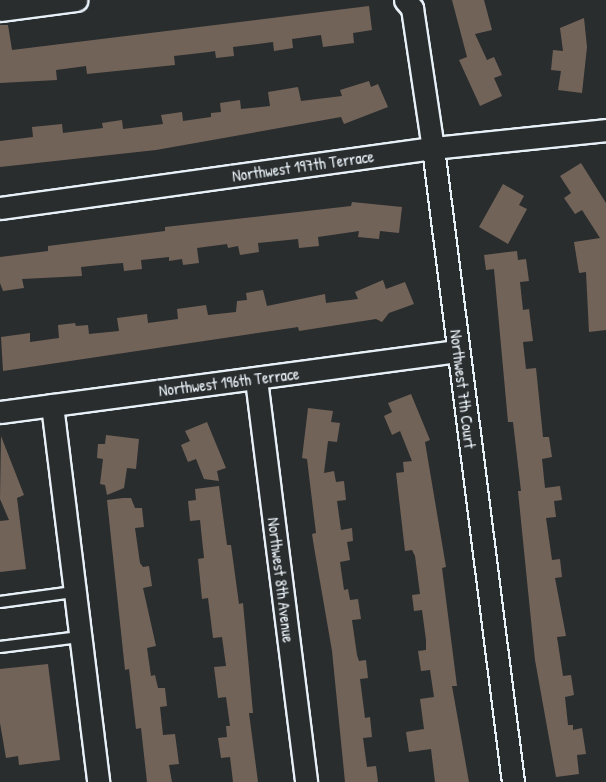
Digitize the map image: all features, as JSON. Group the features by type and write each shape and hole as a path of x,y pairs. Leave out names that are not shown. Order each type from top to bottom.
{"street":[{"path":"0,10 76,0"},
{"name":"Northwest 7th Court","path":"405,0 412,8 433,148 513,782"},
{"name":"Northwest 197th Terrace","path":"0,208 433,148 606,130"},
{"name":"Northwest 196th Terrace","path":"0,412 458,351"},
{"name":"Northwest 8th Avenue","path":"256,378 306,782"},
{"path":"52,405 73,592 98,782"}],"lane":[{"path":"0,602 73,592"},
{"path":"0,647 79,637"}],"building":[{"path":"452,0 484,0 492,30 475,34 487,60 494,57 502,75 494,78 502,96 480,106 459,60 467,57"},
{"path":"369,6 372,30 353,33 354,43 323,47 321,35 292,39 293,48 274,51 273,42 233,47 234,56 216,58 215,51 174,56 175,65 87,74 86,66 56,70 57,80 0,83 0,25 8,25 12,50"},
{"path":"584,18 587,47 582,93 558,90 561,71 551,70 553,50 563,51 560,28"},
{"path":"369,81 371,87 378,84 388,107 344,124 341,117 156,150 0,167 0,141 33,137 32,127 62,124 63,133 103,128 102,123 122,120 123,129 163,124 161,115 182,112 183,121 211,117 211,113 221,112 220,103 240,100 241,109 270,106 268,92 298,87 301,101 342,96 340,90"},
{"path":"581,163 606,203 606,330 589,332 586,272 579,273 574,242 600,238 582,210 575,214 564,198 571,193 560,176"},
{"path":"503,184 524,196 519,205 527,209 508,244 479,227"},
{"path":"352,202 402,207 399,233 380,231 379,239 358,237 359,231 318,237 319,246 299,248 298,239 258,243 259,252 240,255 238,246 228,248 227,244 197,248 199,263 183,265 182,259 169,261 169,257 141,260 142,269 124,271 123,263 110,264 81,267 82,276 22,279 24,288 3,291 0,283 0,257 48,251 48,246 165,231 165,227 351,206"},
{"path":"517,251 518,260 526,259 529,281 520,282 523,310 529,309 533,341 523,342 526,369 536,368 543,437 549,437 552,457 542,459 545,488 560,486 562,500 554,501 556,517 546,518 552,560 560,559 562,577 555,578 566,636 557,637 563,676 571,675 574,695 565,697 568,725 573,725 573,730 582,728 586,754 577,755 579,774 556,777 535,660 518,491 521,491 513,422 508,422 494,269 486,270 484,255"},
{"path":"383,280 386,289 405,282 414,304 389,313 382,322 376,319 299,331 298,327 3,371 1,337 30,333 30,342 59,338 58,325 75,323 76,326 88,325 89,334 119,331 117,318 147,314 148,323 178,319 177,309 206,305 208,315 236,312 237,301 247,300 246,293 263,290 267,306 325,294 326,303 358,299 355,292"},
{"path":"411,394 430,440 425,442 446,567 442,568 457,686 452,686 469,782 435,782 431,749 409,752 406,732 424,729 420,699 434,697 430,670 421,671 418,651 426,650 426,640 422,610 414,611 412,595 420,594 415,556 412,550 405,551 396,473 404,472 403,462 412,461 400,431 392,435 384,416 392,412 388,403"},
{"path":"308,408 333,411 331,422 340,423 337,442 328,441 324,473 334,471 336,482 344,481 346,500 337,501 341,530 352,528 353,541 347,542 350,560 340,562 344,590 348,589 350,600 358,599 361,619 352,620 359,661 366,660 368,678 360,679 365,718 370,717 372,737 363,738 367,767 376,766 378,782 345,782 332,651 312,534 316,533 307,459 302,458"},
{"path":"207,422 226,468 217,471 219,481 204,479 196,459 188,462 181,445 190,441 185,431"},
{"path":"106,435 139,439 136,469 127,468 124,488 107,495 105,485 100,484 103,459 97,458 98,444 105,444"},
{"path":"1,436 24,495 17,498 26,569 0,572 0,521 9,520 0,499"},
{"path":"219,486 227,545 231,545 239,604 243,603 253,713 249,713 258,782 233,782 230,757 221,758 218,738 227,737 226,726 230,726 226,697 218,698 214,667 226,666 222,637 213,638 208,598 202,599 198,559 204,558 200,520 190,521 188,501 196,500 195,489"},
{"path":"131,498 135,508 142,508 144,527 135,528 140,563 143,567 149,566 152,586 143,588 156,646 147,648 151,676 155,675 158,688 165,688 167,706 160,707 163,735 175,734 179,764 169,765 172,782 147,782 141,728 136,729 129,669 125,670 107,500"},
{"path":"48,664 60,760 19,765 18,756 6,758 0,723 0,669"}]}
